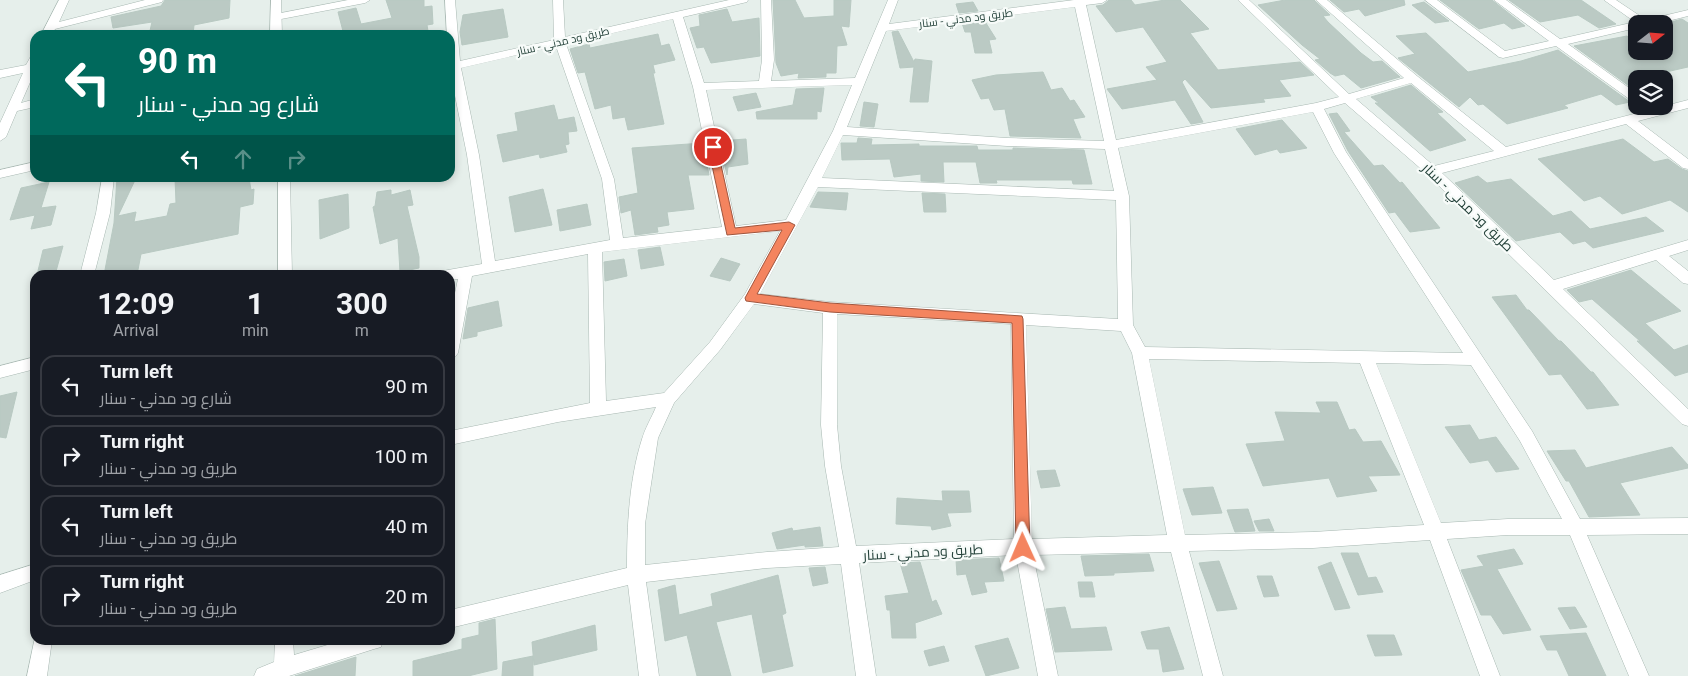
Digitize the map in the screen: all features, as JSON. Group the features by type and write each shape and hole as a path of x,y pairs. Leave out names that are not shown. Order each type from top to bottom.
{"street":[{"path":"49,30 64,0"},
{"path":"53,30 158,0"},
{"path":"276,0 276,30"},
{"path":"276,16 365,0"},
{"path":"450,0 451,30"},
{"path":"558,0 560,42 608,180 617,244"},
{"path":"764,85 768,60 766,0"},
{"path":"649,676 636,575 636,524 650,438 668,399 715,346 750,298 814,182 839,131 893,0"},
{"name":"طريق ود مدني - سنار","path":"882,28 1102,0"},
{"name":"طريق ود مدني - سنار","path":"1243,0 1347,98 1432,171 1688,419"},
{"path":"1321,0 1504,152"},
{"path":"1430,0 1503,55 1628,27"},
{"path":"1499,0 1628,92"},
{"path":"1610,0 1629,15"},
{"name":"طريق ود مدني - سنار","path":"455,67 736,1"},
{"path":"1079,2 1122,196 1126,325 1140,353 1178,544 1213,676"},
{"path":"1673,17 1688,13"},
{"path":"677,14 699,88 730,232"},
{"path":"0,74 30,64"},
{"path":"0,137 30,70"},
{"path":"455,76 473,155 489,266"},
{"path":"839,131 1007,142 1110,145 1317,107 1414,79"},
{"path":"699,88 859,81"},
{"path":"12,109 30,104"},
{"path":"1673,106 1688,104"},
{"path":"1317,107 1340,153 1526,436 1575,526 1639,676"},
{"path":"1432,171 1628,120 1639,115"},
{"path":"1628,120 1688,165"},
{"path":"0,174 30,167"},
{"path":"88,270 103,213 107,182"},
{"path":"284,182 286,270"},
{"path":"814,182 1122,196"},
{"path":"455,274 489,266 617,244 789,225"},
{"path":"1550,286 1688,245"},
{"path":"596,249 598,408"},
{"path":"1658,254 1688,279"},
{"path":"455,328 466,272"},
{"path":"750,298 830,308 1126,325"},
{"name":"طريق ود مدني - سنار","path":"830,308 829,425 833,466 849,556 866,676"},
{"path":"1018,319 1023,548 1048,676"},
{"path":"1140,353 1475,359"},
{"path":"1366,358 1436,531 1490,676"},
{"path":"0,372 30,364"},
{"path":"455,437 526,420 668,399"},
{"name":"طريق ود مدني - سنار","path":"455,618 636,575 767,560 945,549 1313,540 1508,526 1688,526"},
{"path":"0,584 30,574"},
{"path":"37,676 42,645"},
{"path":"284,645 284,668"},
{"path":"264,676 358,645"}],"building":[{"path":"165,0 230,0 229,18 194,25 194,30 150,30 152,22 113,28 111,17 161,6"},
{"path":"386,0 424,0 424,7 432,6 433,24 427,25 428,30 343,30 338,12 356,8 361,24 392,18"},
{"path":"773,0 795,0 804,18 834,16 834,0 851,0 849,27 841,26 847,45 837,46 836,73 826,73 826,77 798,78 799,73 781,76 776,63"},
{"path":"1109,0 1131,0 1135,5 1165,0 1180,0 1209,29 1190,33 1218,70 1300,62 1314,75 1279,80 1291,96 1263,99 1265,102 1211,108 1185,79 1182,82 1203,122 1191,124 1175,100 1122,109 1107,89 1157,80 1146,67 1167,62 1143,27 1116,32 1096,6 1103,5"},
{"path":"1285,0 1314,0 1330,15 1323,16 1328,22 1361,53 1373,62 1382,61 1400,77 1361,88 1344,74 1335,76 1330,73 1315,60 1320,59 1258,5"},
{"path":"1330,0 1404,0 1405,5 1365,16 1359,9 1344,12"},
{"path":"1440,0 1492,0 1525,26 1512,29 1504,23 1479,29"},
{"path":"1509,0 1581,0 1616,24 1599,28 1578,15 1540,22"},
{"path":"973,2 978,11 959,13 956,4"},
{"path":"1424,2 1449,21 1435,23 1412,5"},
{"path":"503,9 508,37 462,45 460,32 463,15"},
{"path":"727,9 732,22 759,18 760,56 711,63 704,47 697,48 690,28 700,26 699,15"},
{"path":"1682,19 1688,23 1688,67 1673,70 1628,70 1628,85 1574,46 1627,36 1628,60 1673,60 1673,22"},
{"path":"984,20 996,39 989,40 992,53 975,53 971,32 965,32 962,23"},
{"path":"898,31 914,62 915,59 932,61 928,102 910,102 914,67 900,68 892,32"},
{"path":"1426,33 1468,72 1521,61 1558,50 1628,102 1616,105 1601,94 1564,105 1568,108 1507,124 1483,104 1478,105 1470,97 1459,107 1398,58 1415,54 1396,36"},
{"path":"658,34 661,46 669,44 675,60 653,65 664,124 628,130 625,117 613,119 611,105 595,109 585,72 578,73 570,49 589,44 590,48"},
{"path":"1043,72 1051,90 1062,88 1070,101 1074,100 1085,117 1073,119 1081,138 1010,136 1005,109 994,110 989,98 981,99 972,80 996,75"},
{"path":"1411,85 1443,112 1437,113 1466,140 1430,151 1375,103 1379,103 1371,97"},
{"path":"824,88 821,112 817,111 817,119 757,119 756,112 793,105 796,89"},
{"path":"756,93 761,107 738,111 733,97"},
{"path":"864,102 878,104 874,127 860,126"},
{"path":"554,105 558,120 574,117 577,131 568,132 569,144 565,145 567,152 540,158 539,154 503,162 497,135 518,131 515,113"},
{"path":"1337,113 1350,131 1344,132 1374,166 1383,165 1400,183 1402,182 1440,228 1410,232 1395,212 1389,213 1348,151 1329,114"},
{"path":"1282,120 1307,148 1280,153 1277,149 1255,155 1236,129"},
{"path":"858,138 872,139 871,145 977,146 978,150 1013,150 1013,148 1084,150 1092,184 1073,184 1072,180 996,180 997,183 980,183 976,162 943,162 944,182 921,181 921,174 894,177 890,159 842,160 841,143 857,143"},
{"path":"746,139 748,164 728,167 727,175 719,141"},
{"path":"1623,139 1654,162 1668,159 1688,171 1688,212 1670,200 1622,214 1600,196 1584,201 1538,159"},
{"path":"703,143 709,175 688,175 694,209 667,212 669,225 657,227 658,232 635,235 631,210 621,213 619,197 638,193 632,148"},
{"path":"1478,176 1487,183 1511,179 1553,216 1571,211 1590,229 1646,217 1664,231 1593,248 1585,241 1573,244 1560,232 1516,241 1455,183"},
{"path":"49,182 41,208 56,206 51,225 31,229 35,215 10,220 21,188"},
{"path":"117,182 134,182 118,216 136,212 134,222 167,216 170,204 176,203 175,182 250,182 251,190 254,189 253,204 240,207 238,234 141,254 138,270 105,270 114,223"},
{"path":"543,189 552,225 515,232 509,197"},
{"path":"391,190 391,195 410,190 413,205 407,206 419,257 419,268 400,270 398,238 380,244 373,207 375,206 377,192"},
{"path":"818,192 848,193 846,210 810,207"},
{"path":"922,193 945,194 946,212 924,212"},
{"path":"348,194 349,228 320,239 319,200"},
{"path":"587,204 591,225 560,231 557,210"},
{"path":"63,246 56,270 38,270 43,250"},
{"path":"660,247 664,265 641,269 638,250"},
{"path":"721,258 740,264 730,281 710,276"},
{"path":"624,259 627,276 605,281 604,262"},
{"path":"1631,270 1681,311 1645,323 1674,350 1688,345 1688,372 1675,376 1637,341 1640,341 1592,299 1579,302 1567,290"},
{"path":"1516,295 1527,310 1593,372 1619,405 1587,409 1561,374 1549,375 1492,297"},
{"path":"498,301 502,326 477,332 477,336 463,339 468,308"},
{"path":"17,392 6,438 0,437 0,396"},
{"path":"1316,402 1337,402 1349,430 1355,429 1363,442 1381,441 1400,475 1368,476 1377,491 1337,497 1329,478 1263,486 1246,444 1285,441 1275,412 1321,413"},
{"path":"1470,425 1479,440 1496,437 1519,469 1496,472 1488,460 1470,463 1445,427"},
{"path":"1672,447 1688,465 1688,468 1620,483 1640,515 1589,517 1569,481 1566,481 1547,451 1575,450 1586,468"},
{"path":"1055,470 1060,486 1041,488 1037,471"},
{"path":"1213,487 1222,513 1192,515 1183,489"},
{"path":"942,491 969,491 971,512 947,513 951,526 932,530 931,526 896,524 897,498 943,501"},
{"path":"1248,509 1255,531 1235,532 1227,510"},
{"path":"1269,519 1274,531 1259,531 1254,521"},
{"path":"820,527 823,546 805,547 805,545 777,549 772,533 792,528 793,531"},
{"path":"1514,549 1523,564 1497,569 1531,630 1503,634 1491,615 1481,615 1461,570 1484,566 1477,556"},
{"path":"1341,553 1358,553 1368,578 1376,577 1383,592 1358,595"},
{"path":"1149,554 1154,571 1085,576 1081,556"},
{"path":"999,558 1004,581 984,582 987,592 972,595 966,574 957,575 956,560"},
{"path":"1219,561 1237,609 1217,611 1199,563"},
{"path":"920,562 932,602 936,600 942,614 915,623 916,638 892,638 890,610 887,610 885,596 909,593 900,563"},
{"path":"1331,562 1350,608 1335,610 1318,567"},
{"path":"825,567 828,583 813,586 809,568"},
{"path":"778,575 786,613 782,615 793,666 763,673 752,614 716,622 731,676 697,676 687,635 665,641 658,590 675,585 679,615 713,606 711,594"},
{"path":"1257,576 1272,576 1279,596 1264,597"},
{"path":"1078,582 1092,582 1095,597 1080,597"},
{"path":"1065,607 1071,629 1106,627 1112,650 1055,652 1046,609"},
{"path":"1575,607 1587,627 1570,629 1558,608"},
{"path":"495,619 497,669 468,676 413,676 413,661 462,649 462,639 479,635 479,623"},
{"path":"595,625 597,650 534,665 532,642"},
{"path":"1169,627 1184,669 1163,672 1159,649 1147,649 1141,632"},
{"path":"1586,633 1606,676 1569,676 1557,650 1547,650 1540,636"},
{"path":"1367,635 1394,635 1402,655 1375,656"},
{"path":"1008,638 1019,668 986,676 975,646"},
{"path":"944,646 949,661 929,666 924,651"},
{"path":"533,656 533,676 502,676 503,662"},
{"path":"356,657 355,676 295,676"}],"route":[{"path":"713,147 730,232 789,225 750,298 830,308 1018,319 1023,548"}]}
